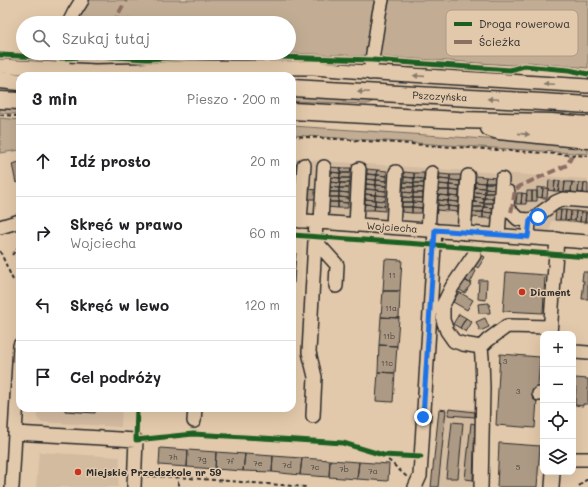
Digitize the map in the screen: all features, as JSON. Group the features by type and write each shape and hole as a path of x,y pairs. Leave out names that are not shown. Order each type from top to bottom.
{"main road":[{"path":"0,80 16,82"},
{"name":"Pszczyńska","path":"296,88 559,102 588,105"},
{"path":"0,100 16,101"},
{"path":"296,111 459,120 551,122 588,125"},
{"path":"459,120 499,131 588,140"}],"street":[{"path":"72,16 82,0"},
{"path":"370,73 382,0"},
{"path":"63,60 63,69"},
{"path":"0,66 95,71 196,67 314,68 370,73 588,86"},
{"path":"296,220 304,165"},
{"path":"313,416 315,377 309,352 315,245 319,222 324,167"},
{"path":"356,225 359,169"},
{"path":"393,228 396,172"},
{"path":"416,486 420,476 437,304 432,230 432,173"},
{"path":"464,233 468,176"},
{"path":"498,235 502,179"},
{"path":"508,191 507,208 518,218 530,220 538,217 542,212 563,199 588,201"},
{"name":"Wojciecha","path":"296,220 588,242"},
{"path":"528,237 530,220"},
{"path":"0,227 16,222"},
{"path":"481,347 507,326 550,331 557,240"},
{"path":"315,245 319,245 337,265 336,286"},
{"path":"437,304 452,287 474,255"},
{"path":"437,304 447,331 454,341 481,347"},
{"path":"481,347 483,388 481,487"},
{"path":"12,487 16,412"},
{"path":"194,421 195,412"},
{"path":"15,433 136,440 134,481"},
{"path":"576,459 588,459"},
{"path":"552,487 553,475"}],"path":[{"path":"0,115 16,116"},
{"path":"296,136 588,156"},
{"path":"12,255 16,250"},
{"path":"0,251 13,280"},
{"path":"383,455 416,486"},
{"path":"579,486 588,480 588,476"},
{"path":"134,481 176,477 306,487"},
{"path":"176,477 180,487"}],"shaded area":[{"path":"89,0 588,0 588,68 529,62 512,65 367,56 296,53 296,16 78,16"},
{"path":"296,95 379,99 367,104 296,101"},
{"path":"0,108 16,109 16,114 0,113"},
{"path":"0,118 16,120 16,151 0,153"},
{"path":"296,126 575,145 588,147 588,154 296,135"},
{"path":"296,159 588,179 588,224 551,221 550,231 296,212"},
{"path":"444,409 475,409 473,487 438,487"},
{"path":"38,412 122,412 121,427 41,422 37,417"},
{"name":"Miejskie Przedszkole nr 59","path":"39,452 120,457 118,487 36,487"}],"building":[{"path":"16,163 16,183 12,164"},
{"path":"330,167 341,168 340,173 330,172"},
{"path":"341,168 351,168 350,173 340,173"},
{"path":"367,169 377,170 377,175 367,174"},
{"path":"377,170 387,171 387,176 377,175"},
{"path":"330,172 340,173 340,178 329,177"},
{"path":"404,172 414,173 414,178 404,177"},
{"path":"340,173 350,173 350,178 340,178"},
{"path":"414,173 424,173 424,179 414,178"},
{"path":"367,174 377,175 376,180 366,179"},
{"path":"440,174 450,175 450,180 439,179"},
{"path":"377,175 387,176 387,181 376,180"},
{"path":"450,175 461,175 460,181 450,180"},
{"path":"475,176 486,177 485,183 475,182"},
{"path":"329,177 340,178 340,183 329,182"},
{"path":"404,177 414,178 414,183 404,182"},
{"path":"486,177 497,178 496,183 485,183"},
{"path":"340,178 350,178 350,183 340,183"},
{"path":"414,178 424,179 424,183 414,183"},
{"path":"366,179 376,180 376,185 366,184"},
{"path":"439,179 450,180 449,185 439,184"},
{"path":"376,180 387,181 386,186 376,185"},
{"path":"450,180 460,181 460,186 449,185"},
{"path":"549,180 555,181 554,191 548,190"},
{"path":"555,181 560,181 558,191 554,191"},
{"path":"560,181 565,182 564,192 558,191"},
{"path":"329,182 340,183 339,188 329,187"},
{"path":"404,182 414,183 414,187 403,187"},
{"path":"475,182 485,183 485,188 474,187"},
{"path":"565,182 572,182 571,192 564,192"},
{"path":"572,182 579,183 578,193 571,192"},
{"path":"340,183 350,183 349,188 339,188"},
{"path":"414,183 424,183 424,188 414,187"},
{"path":"485,183 496,183 496,189 485,188"},
{"path":"579,183 584,183 583,193 578,193"},
{"path":"584,183 588,184 588,194 583,193"},
{"path":"366,184 376,185 376,190 366,189"},
{"path":"439,184 449,185 449,190 439,190"},
{"path":"376,185 386,186 386,191 376,190"},
{"path":"449,185 460,186 459,191 449,190"},
{"path":"329,187 339,188 339,192 328,192"},
{"path":"403,187 414,187 413,193 403,192"},
{"path":"414,187 424,188 423,193 413,193"},
{"path":"474,187 485,188 485,193 474,192"},
{"path":"537,187 543,188 542,198 537,197"},
{"path":"339,188 349,188 349,193 339,192"},
{"path":"485,188 496,189 496,193 485,193"},
{"path":"543,188 548,188 547,198 542,198"},
{"path":"308,189 317,190 316,199 308,199"},
{"path":"366,189 376,190 375,195 365,194"},
{"path":"376,190 386,191 386,196 375,195"},
{"path":"439,190 449,190 449,196 438,195"},
{"path":"449,190 459,191 459,197 449,196"},
{"path":"527,191 532,191 532,201 526,201"},
{"path":"532,191 537,191 537,201 532,201"},
{"path":"328,192 339,192 339,197 328,197"},
{"path":"339,192 349,193 349,198 339,197"},
{"path":"403,192 413,193 413,198 403,197"},
{"path":"474,192 485,193 484,198 474,197"},
{"path":"413,193 423,193 423,198 413,198"},
{"path":"485,193 496,193 495,198 484,198"},
{"path":"517,193 522,193 521,204 516,204"},
{"path":"522,193 527,194 526,204 521,204"},
{"path":"365,194 375,195 375,200 365,199"},
{"path":"375,195 386,196 385,201 375,200"},
{"path":"438,195 449,196 448,201 438,200"},
{"path":"449,196 459,197 459,202 448,201"},
{"path":"328,197 339,197 338,202 328,202"},
{"path":"339,197 349,198 348,203 338,202"},
{"path":"403,197 413,198 413,202 402,202"},
{"path":"474,197 484,198 484,203 474,202"},
{"path":"413,198 423,198 423,203 413,202"},
{"path":"484,198 495,198 495,203 484,203"},
{"path":"365,199 375,200 375,205 365,204"},
{"path":"375,200 385,201 385,206 375,205"},
{"path":"438,200 448,201 448,206 438,205"},
{"path":"448,201 459,202 458,207 448,206"},
{"path":"328,202 338,202 338,208 327,207"},
{"path":"338,202 348,203 348,208 338,208"},
{"path":"402,202 413,202 412,207 402,207"},
{"path":"413,202 423,203 422,208 412,207"},
{"path":"474,202 484,203 484,207 473,207"},
{"path":"484,203 495,203 495,208 484,207"},
{"path":"365,204 375,205 374,210 364,210"},
{"path":"375,205 385,206 385,211 374,210"},
{"path":"438,205 448,206 448,211 437,210"},
{"path":"448,206 458,207 458,212 448,211"},
{"path":"402,207 412,207 412,213 402,212"},
{"path":"412,207 422,208 422,213 412,213"},
{"path":"473,207 484,207 483,212 473,212"},
{"path":"484,207 495,208 494,213 483,212"},
{"path":"556,210 561,210 560,220 555,220"},
{"path":"561,210 566,210 565,220 560,220"},
{"path":"566,210 571,211 570,221 565,220"},
{"path":"571,211 576,211 575,221 570,221"},
{"path":"576,211 581,212 580,222 575,221"},
{"path":"473,212 483,212 483,218 472,217"},
{"path":"483,212 494,213 494,218 483,218"},
{"path":"581,212 586,212 585,222 580,222"},
{"path":"586,212 588,212 588,222 585,222"},
{"path":"480,254 485,257 478,268 473,265"},
{"path":"385,259 402,260 400,291 383,291"},
{"path":"471,268 476,271 470,283 464,279"},
{"path":"506,272 545,275 543,313 503,311"},
{"path":"583,272 588,272 588,299 582,299 584,281 582,281"},
{"path":"464,280 471,284 465,293 458,289"},
{"path":"479,280 487,280 486,300 478,299"},
{"path":"383,291 400,291 399,318 381,317"},
{"path":"459,292 473,300 467,310 453,302"},
{"path":"489,303 490,313 479,313 478,304"},
{"path":"459,314 466,318 460,328 453,324"},
{"path":"381,317 399,318 397,346 379,345"},
{"path":"466,318 472,322 466,332 460,328"},
{"path":"485,318 489,327 480,331 476,322"},
{"path":"379,345 397,346 395,373 378,372"},
{"path":"500,354 540,357 535,428 496,425"},
{"path":"378,372 395,373 393,402 376,401"},
{"path":"576,378 588,379 588,404 583,404 583,406 576,405"},
{"path":"439,409 446,410 438,487 431,487"},
{"path":"449,409 475,412 475,417 448,415"},
{"path":"452,422 463,423 458,478 446,478"},
{"path":"471,423 475,424 473,480 465,479"},
{"path":"499,443 540,446 537,487 497,487"},
{"path":"160,448 188,450 187,467 159,465"},
{"path":"188,450 216,452 215,469 187,467"},
{"path":"216,452 245,454 243,471 215,469"},
{"path":"245,454 273,456 272,472 243,471"},
{"path":"273,456 302,458 300,475 272,472"},
{"path":"302,458 330,460 329,477 300,475"},
{"path":"330,460 359,462 357,479 329,477"},
{"path":"359,462 389,464 388,481 357,479"}],"marked path":[{"path":"118,16 126,0"},
{"path":"511,212 515,190 520,186 567,165 572,156"}],"cycle path":[{"path":"0,55 16,56"},
{"path":"296,58 372,60 510,70 524,66 569,70 588,74"},
{"path":"296,235 588,257"},
{"path":"137,412 136,440 193,434 297,440 343,443 383,455 421,457"}],"place":[{"name":"Diament","path":"522,292"},
{"name":"Miejskie Przedszkole nr 59","path":"78,472"}],"route":[{"path":"423,417 435,230 528,237 530,220 538,217"}]}
